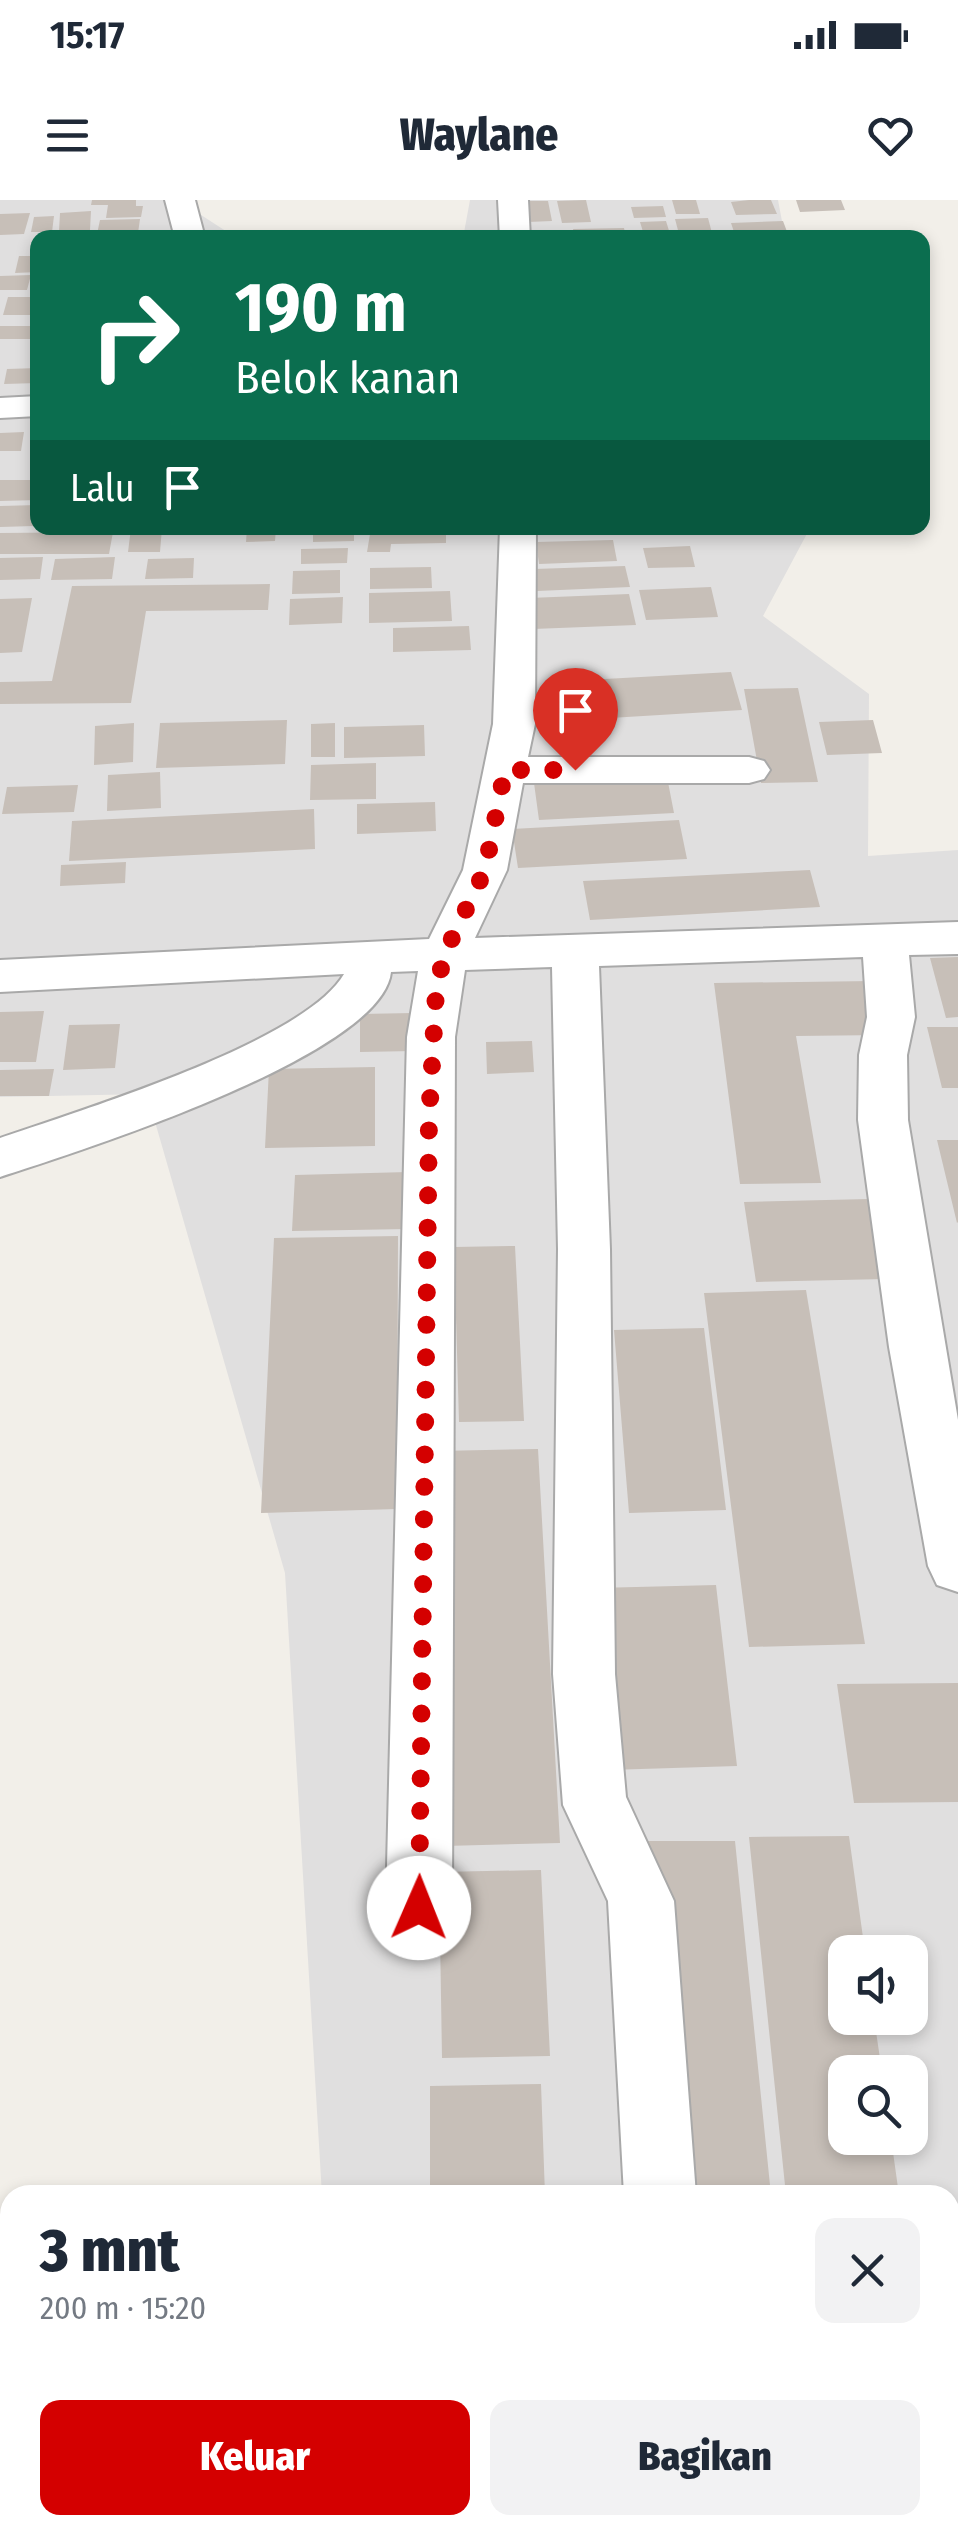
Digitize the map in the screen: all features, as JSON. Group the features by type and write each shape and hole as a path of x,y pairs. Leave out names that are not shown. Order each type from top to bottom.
{"street":[{"path":"180,200 188,230"},
{"path":"514,200 516,230"},
{"path":"0,408 30,406"},
{"path":"419,1908 431,1037 444,955 485,870 514,724 518,535"},
{"path":"505,770 749,770"},
{"path":"0,976 444,955 958,938"},
{"path":"886,940 891,1017 882,1055 883,1120 916,1348 958,1566"},
{"path":"576,950 584,1249 584,1674 595,1805 617,1841 641,1902 659,2185"},
{"path":"0,1158 154,1104 290,1046 366,985 370,958"}],"shaded area":[{"path":"0,200 178,200 224,230 30,230 30,535 806,535 763,616 869,694 868,856 958,850 958,2185 321,2185 285,1573 147,1094 0,1097"},
{"path":"470,200 778,200 784,230 464,230"}],"building":[{"path":"92,200 136,200 136,206 143,206 141,217 106,218 108,205 91,205"},
{"path":"586,200 591,222 562,223 557,201"},
{"path":"672,200 696,200 700,214 676,214"},
{"path":"771,200 777,214 736,215 731,202"},
{"path":"796,200 841,200 845,210 800,212"},
{"path":"524,201 548,201 552,221 528,222"},
{"path":"663,206 666,217 634,218 631,207"},
{"path":"91,211 90,230 59,230 60,213"},
{"path":"30,213 24,234 0,235 0,214"},
{"path":"54,216 52,230 31,230 34,217"},
{"path":"708,218 711,230 678,230 675,219"},
{"path":"140,219 138,230 98,230 100,220"},
{"path":"666,221 669,230 642,230 640,222"},
{"path":"783,221 786,230 733,230 731,223"},
{"path":"624,228 624,230 573,230"},
{"path":"19,256 30,256 30,272 15,273"},
{"path":"30,275 27,290 0,290 0,276"},
{"path":"8,297 30,297 30,315 3,315"},
{"path":"0,326 30,326 30,339 0,339"},
{"path":"30,368 30,383 4,384 7,369"},
{"path":"24,432 21,451 0,451 0,433"},
{"path":"0,480 30,480 30,500 0,501"},
{"path":"30,505 30,526 0,527 0,506"},
{"path":"0,533 112,535 109,554 0,554"},
{"path":"130,535 161,535 160,552 128,552"},
{"path":"246,535 275,535 275,541 246,542"},
{"path":"313,535 354,535 354,541 313,542"},
{"path":"370,535 446,535 446,543 391,544 390,552 367,552"},
{"path":"613,540 617,561 539,564 536,542"},
{"path":"690,546 695,567 648,568 643,548"},
{"path":"348,548 347,563 301,564 301,549"},
{"path":"43,557 40,579 0,580 0,558"},
{"path":"115,557 112,579 51,580 55,559"},
{"path":"194,558 193,578 145,579 148,559"},
{"path":"625,566 630,587 537,591 534,569"},
{"path":"431,567 432,588 370,589 370,568"},
{"path":"340,570 340,593 292,594 293,571"},
{"path":"270,584 268,610 146,611 131,703 0,704 0,682 52,681 72,586"},
{"path":"711,587 718,617 646,620 639,590"},
{"path":"450,591 452,621 369,623 369,593"},
{"path":"629,594 636,625 533,629 529,598"},
{"path":"343,597 342,623 289,625 290,599"},
{"path":"32,598 22,652 0,653 0,599"},
{"path":"469,626 471,650 393,652 393,628"},
{"path":"731,672 742,710 577,720 569,681"},
{"path":"798,688 818,782 761,783 744,689"},
{"path":"287,720 285,764 156,768 160,723"},
{"path":"873,720 882,753 827,755 819,722"},
{"path":"134,723 133,762 94,765 95,726"},
{"path":"335,723 335,757 311,757 311,724"},
{"path":"424,725 425,756 344,758 344,727"},
{"path":"376,763 376,799 310,800 311,765"},
{"path":"160,772 161,808 107,811 108,775"},
{"path":"667,777 674,813 539,820 534,783"},
{"path":"78,785 74,812 2,814 7,787"},
{"path":"435,802 436,831 357,834 357,804"},
{"path":"314,809 315,849 69,861 72,821"},
{"path":"679,820 687,859 518,868 512,829"},
{"path":"126,862 125,883 60,886 61,865"},
{"path":"810,870 820,907 590,920 583,881"},
{"path":"958,957 958,1017 946,1018 930,958"},
{"path":"873,981 883,1035 796,1036 821,1183 740,1184 714,983"},
{"path":"44,1011 36,1062 0,1062 0,1012"},
{"path":"413,1013 414,1051 360,1052 360,1014"},
{"path":"120,1024 115,1068 63,1070 69,1025"},
{"path":"927,1027 958,1027 958,1088 942,1088"},
{"path":"532,1041 534,1072 487,1074 486,1042"},
{"path":"375,1067 375,1146 265,1148 269,1069"},
{"path":"54,1069 49,1096 0,1096 0,1070"},
{"path":"937,1140 958,1140 957,1223"},
{"path":"408,1172 408,1229 292,1231 295,1175"},
{"path":"869,1199 885,1279 756,1282 744,1202"},
{"path":"398,1236 397,1509 261,1513 274,1238"},
{"path":"515,1246 524,1421 459,1422 454,1247"},
{"path":"806,1290 865,1644 749,1647 704,1293"},
{"path":"704,1328 726,1510 629,1513 614,1330"},
{"path":"538,1449 560,1843 445,1846 438,1451"},
{"path":"716,1585 737,1766 609,1770 596,1588"},
{"path":"958,1683 958,1802 854,1803 837,1684"},
{"path":"849,1836 863,1935 828,1935 828,2035 877,2035 879,2055 828,2055 828,2155 893,2155 898,2185 785,2185 749,1837"},
{"path":"645,1841 735,1841 770,2185 669,2185"},
{"path":"541,1870 550,2056 442,2058 439,1872"},
{"path":"541,2084 545,2185 430,2185 430,2086"}],"route":[{"path":"419,1908 429,1120 436,992 444,955 485,870 505,770 575,770"}]}
